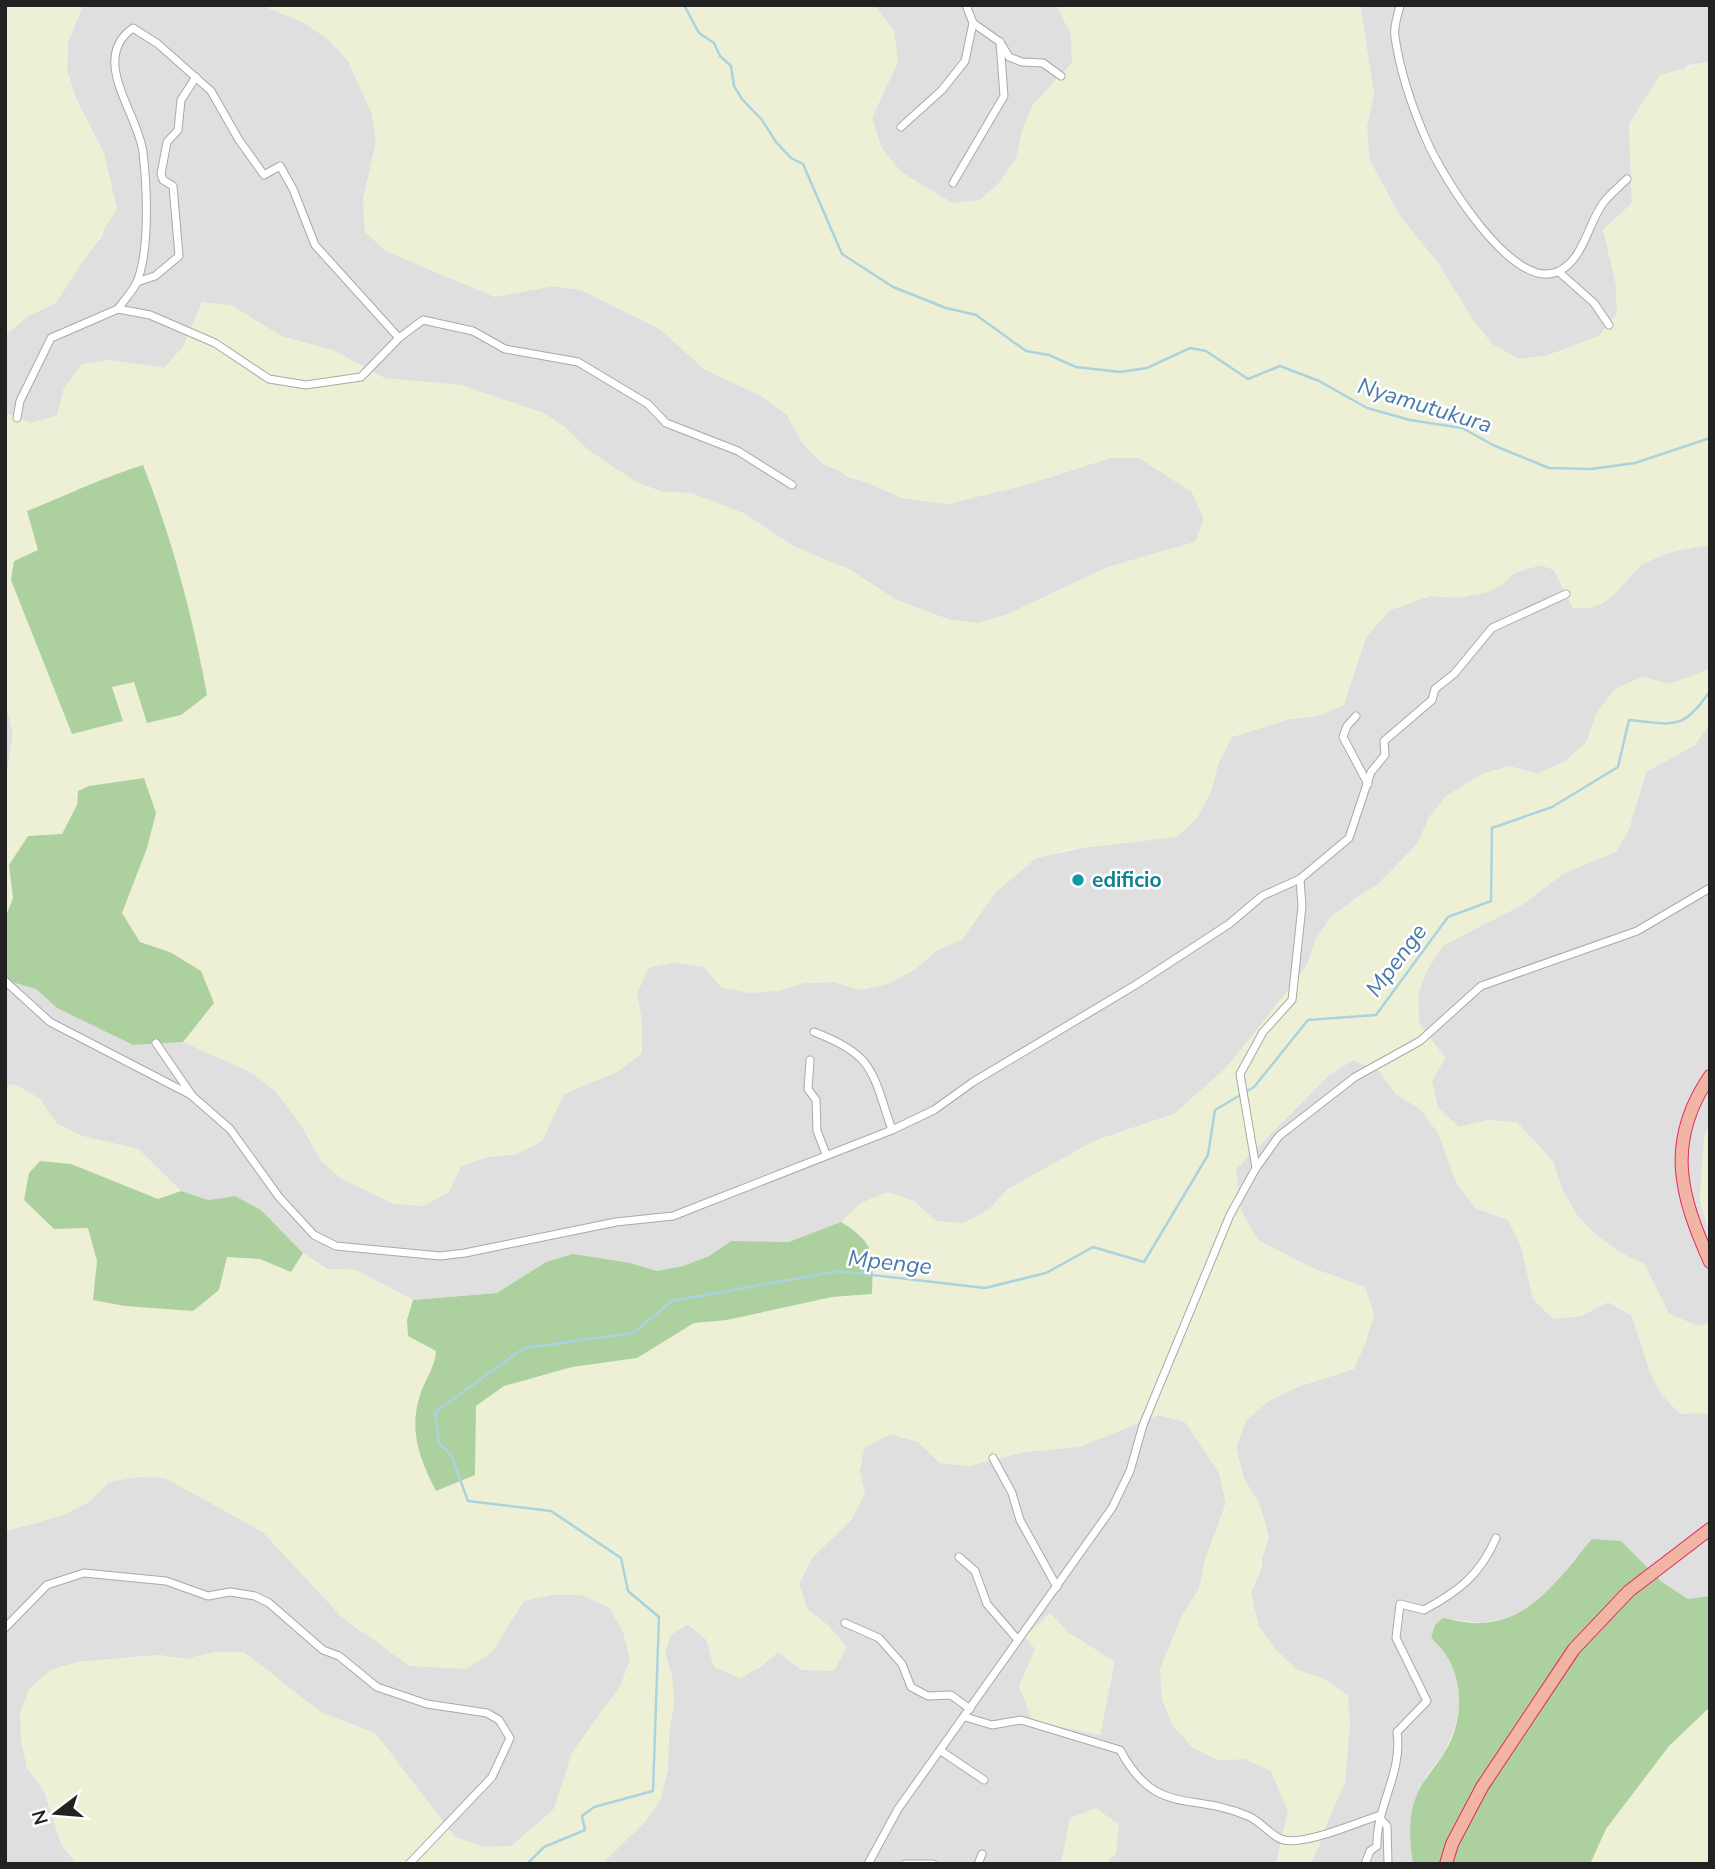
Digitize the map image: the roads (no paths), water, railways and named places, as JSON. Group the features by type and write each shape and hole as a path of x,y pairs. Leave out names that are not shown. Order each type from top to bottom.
{"highway":[{"path":"1710,1076 1686,1124 1679,1151 1683,1194 1710,1262"},
{"path":"1446,1864 1452,1843 1482,1787 1574,1649 1629,1591 1710,1529"}],"street":[{"path":"901,127 942,90 965,61 972,23 966,5"},
{"path":"1400,5 1394,34 1404,76 1427,142 1447,176 1504,254 1534,274 1559,272 1576,255 1602,203 1627,179"},
{"path":"972,23 1000,42 1009,57 1043,63 1061,76"},
{"path":"18,418 20,401 51,338 118,309 137,282 145,237 143,150 114,67 115,48 123,35 133,28 142,31 211,91 239,140 264,175 280,166 293,189 315,245 399,338"},
{"path":"953,183 1004,96 1000,42"},
{"path":"137,282 155,276 179,256 173,186 163,180 161,174 167,142 178,130 181,100 196,77"},
{"path":"1559,272 1594,303 1609,325"},
{"path":"118,309 150,315 215,344 269,379 306,385 361,377 399,338 424,320 474,331 505,349 578,362 648,404 666,423 738,451 792,485"},
{"path":"5,981 50,1022 191,1095 230,1129 279,1197 314,1235 336,1246 440,1256 616,1222 673,1216 892,1130 934,1110 973,1082 1137,984 1229,924 1262,896 1300,878 1349,838 1369,785 1371,772 1385,755 1384,741 1432,700 1435,689 1454,674 1492,628 1566,594"},
{"path":"1356,716 1347,726 1343,737 1369,785"},
{"path":"1256,1168 1240,1074 1263,1032 1292,1000 1302,906 1300,878"},
{"path":"869,1863 898,1809 1082,1554 1124,1487 1143,1425 1226,1226 1256,1168 1287,1130 1356,1077 1420,1041 1480,985 1637,931 1710,888"},
{"path":"814,1032 850,1047 866,1061 892,1130"},
{"path":"156,1042 191,1095"},
{"path":"810,1060 808,1089 816,1100 817,1131 826,1154"},
{"path":"993,1458 1012,1493 1020,1520 1057,1587"},
{"path":"1365,1864 1370,1851 1377,1846 1378,1816 1397,1770 1400,1752 1397,1732 1427,1701 1396,1638 1400,1604 1424,1610 1457,1593 1485,1565 1496,1538"},
{"path":"959,1557 975,1571 986,1604 1018,1640"},
{"path":"5,1628 47,1585 84,1573 166,1581 208,1596 230,1592 255,1596 269,1603 323,1650 340,1656 377,1686 427,1704 487,1713 499,1720 510,1738 496,1772 409,1864"},
{"path":"845,1623 879,1638 902,1664 911,1687 928,1696 951,1695 970,1709"},
{"path":"965,1717 992,1725 1021,1720 1120,1750 1133,1774 1163,1797 1216,1806 1250,1816 1282,1840 1301,1840 1378,1816"},
{"path":"942,1751 984,1780"},
{"path":"1378,1816 1387,1826 1388,1864"},
{"path":"978,1864 982,1854"},
{"path":"905,1864 933,1864"}],"waterway":[{"name":"Nyamutukura","path":"684,5 699,33 714,43 720,56 731,66 734,86 742,99 791,158 803,164 842,254 893,287 946,308 976,315 1026,351 1049,355 1076,367 1120,372 1147,368 1190,348 1206,351 1248,379 1280,366 1319,381 1367,408 1410,420 1462,428 1493,445 1549,468 1591,469 1635,463 1710,438"},
{"name":"Mpenge","path":"527,1864 544,1847 585,1830 582,1816 594,1807 653,1791 659,1617 628,1591 621,1558 551,1511 468,1501 451,1455 439,1443 435,1412 524,1348 633,1333 672,1301 838,1271 985,1288 1046,1273 1093,1247 1144,1262 1208,1155 1215,1110 1254,1087 1308,1020 1376,1015 1448,917 1491,901 1492,828 1552,807 1618,767 1629,720 1676,722 1692,713 1710,691"}],"place":[{"name":"edificio","path":"1078,880"}]}
